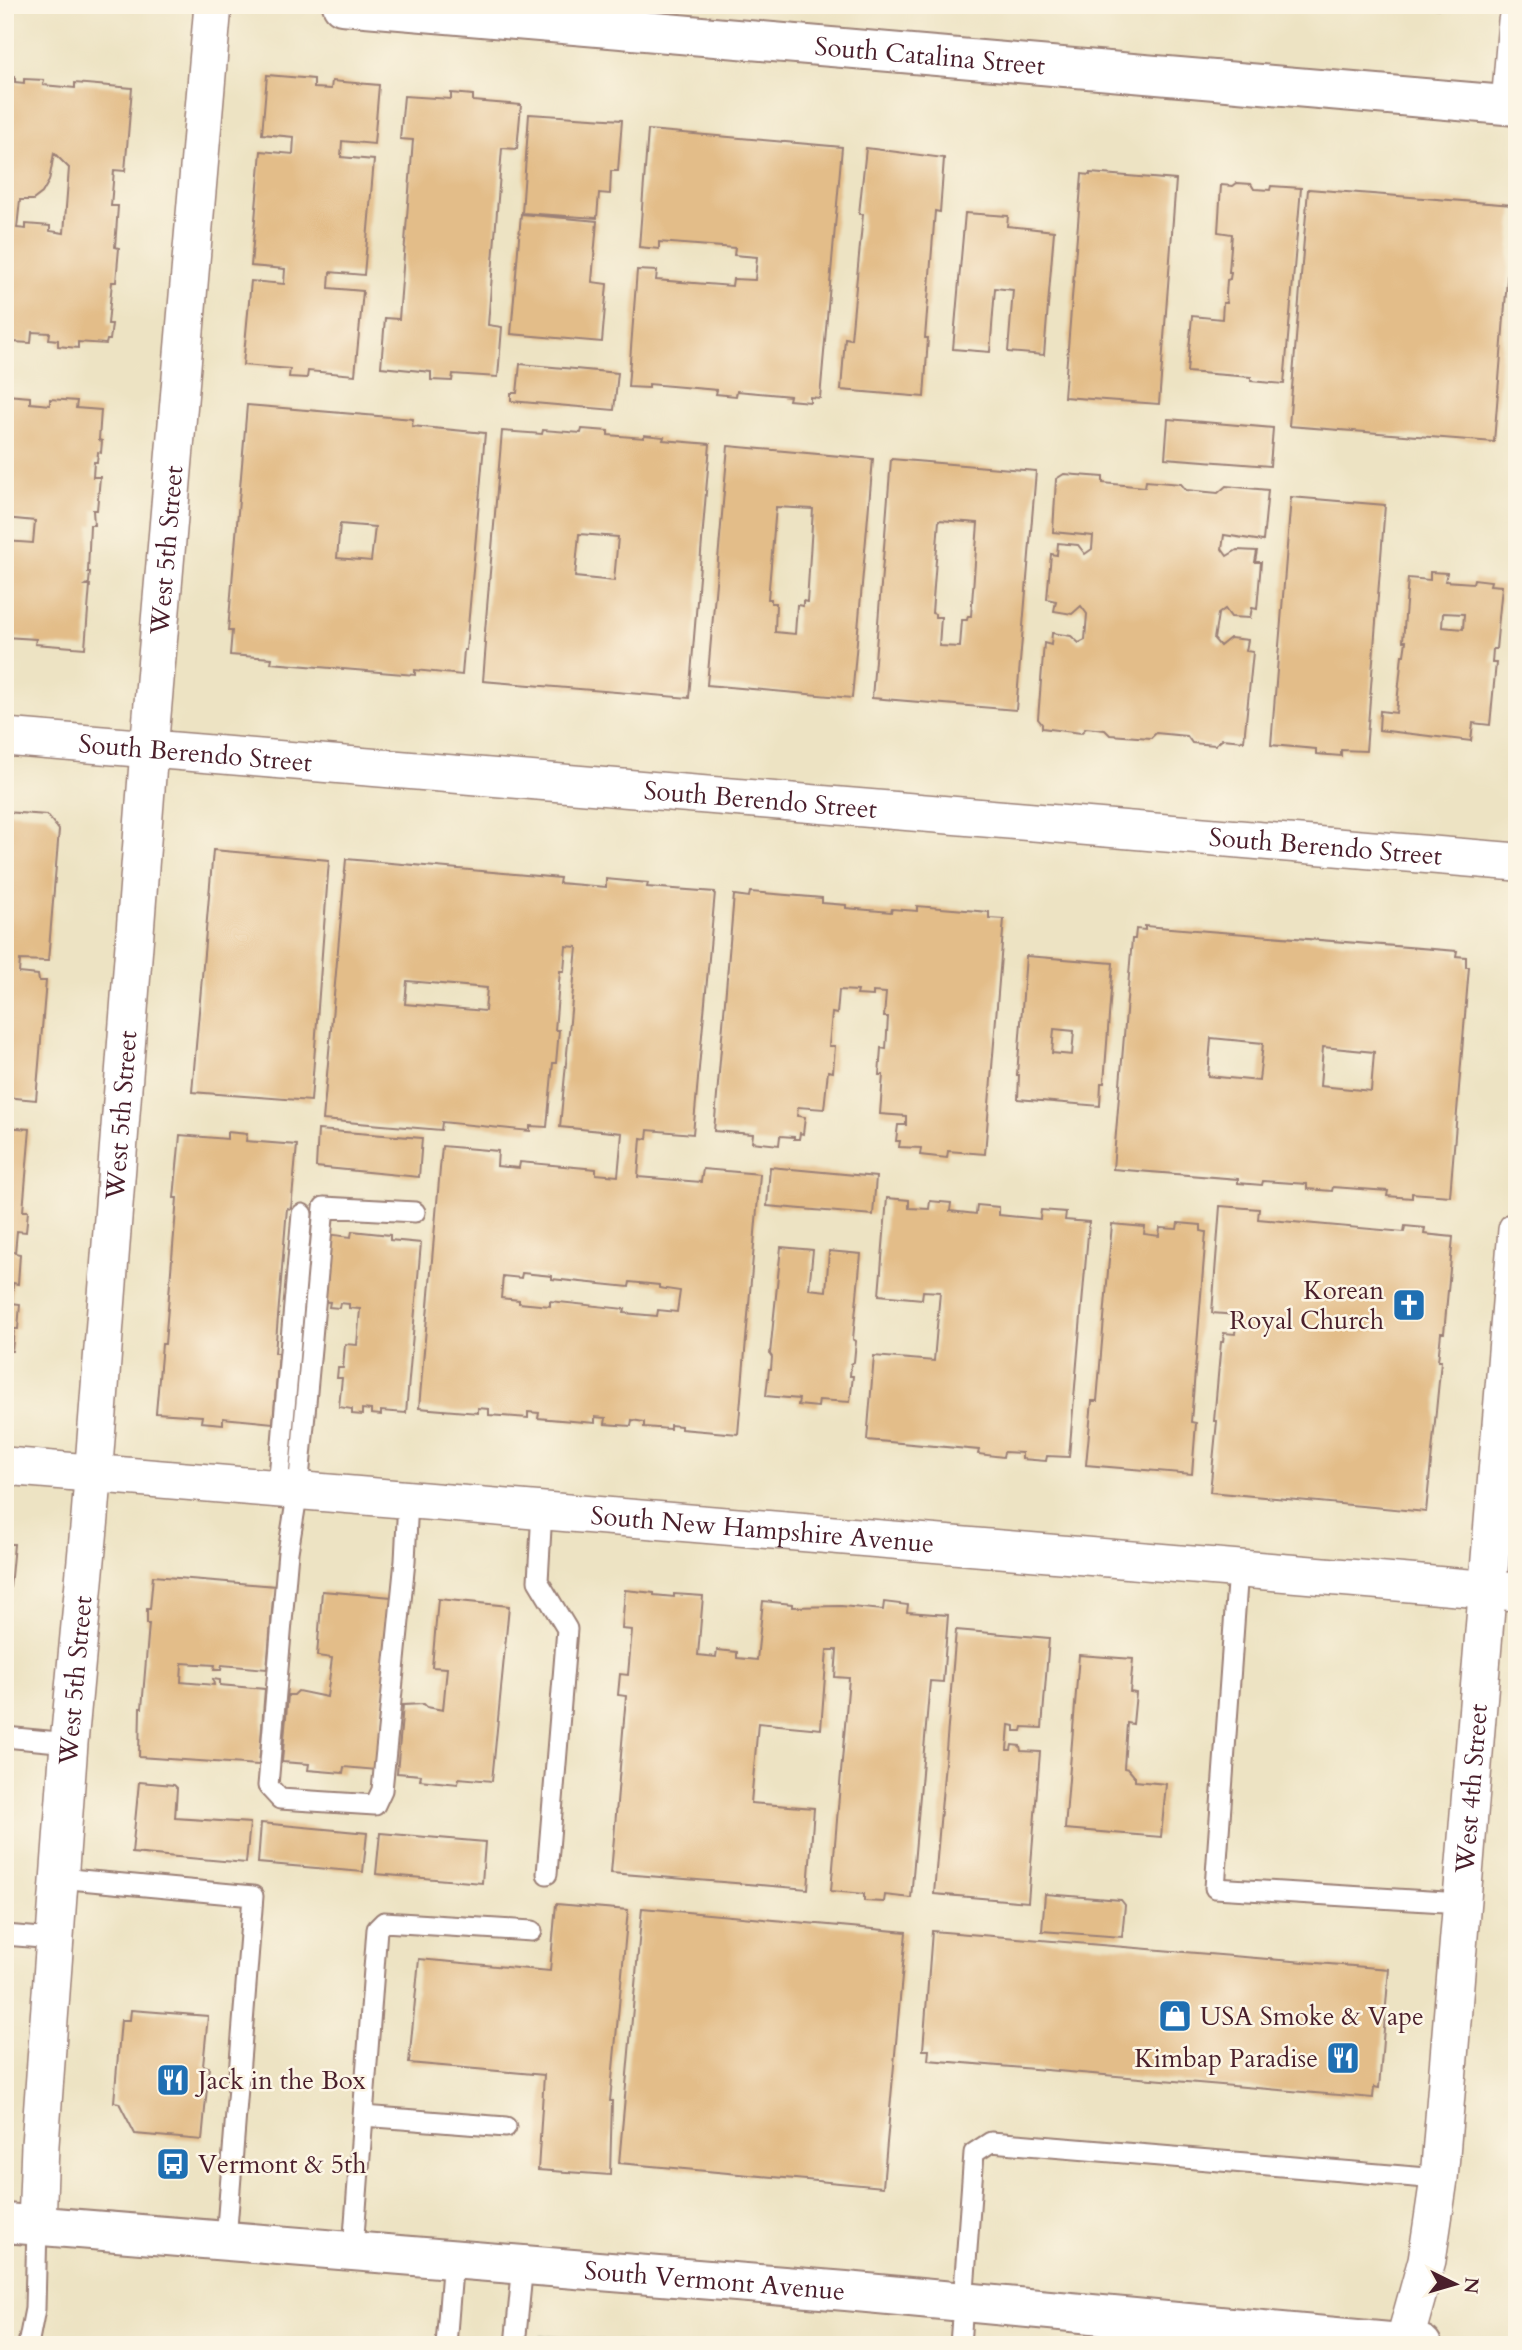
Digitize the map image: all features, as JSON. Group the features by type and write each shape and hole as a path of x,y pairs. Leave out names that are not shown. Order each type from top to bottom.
{"main road":[{"name":"South Catalina Street","path":"342,5 1513,106"},
{"name":"South Vermont Avenue","path":"21,2224 353,2249 965,2303 1123,2330 1410,2344"}],"street":[{"name":"West 5th Street","path":"21,2224 40,2145 69,1743 93,1473 149,750 213,5"},
{"path":"1513,106 1517,22"},
{"name":"South Berendo Street","path":"5,737 1517,862"},
{"name":"West 4th Street","path":"1410,2344 1427,2260 1439,2179 1461,1903 1501,1591 1517,1230"},
{"name":"South New Hampshire Avenue","path":"5,1466 1501,1591"}],"lane":[{"path":"288,1489 324,1207 415,1212"},
{"path":"302,1214 288,1489 288,1552 268,1786 280,1799 375,1805 382,1790 405,1561 408,1500"},
{"path":"542,1511 538,1581 567,1629 547,1874"},
{"path":"1238,1569 1215,1888 1461,1903"},
{"path":"5,1737 69,1743"},
{"path":"59,1878 253,1896 226,2240"},
{"path":"353,2249 377,1929 384,1922 531,1931"},
{"path":"5,1935 54,1939"},
{"path":"363,2116 506,2127"},
{"path":"960,2345 974,2153 991,2142 1439,2179"},
{"path":"21,2224 35,2309 28,2345"},
{"path":"446,2345 453,2258"},
{"path":"515,2345 523,2264"}],"green space":[{"path":"541,2336 639,2345 540,2345"}],"building":[{"path":"1446,5 1446,9 1423,7"},
{"path":"267,75 314,79 314,88 331,89 332,81 379,85 374,144 342,141 341,157 374,160 364,275 330,272 329,288 363,291 355,375 308,371 307,378 289,377 290,369 243,365 251,281 284,284 285,269 251,266 261,151 293,154 294,137 262,134"},
{"path":"5,77 15,77 15,82 24,83 24,79 44,80 43,85 75,88 75,83 132,88 125,171 114,170 111,206 118,206 115,247 119,248 116,282 112,282 108,324 112,324 110,340 107,340 106,344 78,342 78,348 58,346 58,340 49,339 50,333 32,332 31,343 12,342 12,336 5,336","holes":["54,153 69,168 64,233 50,231 50,226 26,224 26,229 17,228 20,200 33,200 42,193 49,181"]},
{"path":"451,93 473,95 473,101 521,105 517,149 502,148 488,325 502,327 498,377 453,374 452,381 431,380 431,372 381,367 385,318 399,319 413,140 400,139 404,96 451,99"},
{"path":"529,114 622,120 618,171 611,171 610,194 599,193 597,218 522,213"},
{"path":"648,130 842,147 820,398 810,397 810,402 789,400 790,396 737,391 736,396 716,394 717,390 649,384 649,388 628,387 637,270 657,271 656,280 732,286 733,279 755,280 757,257 734,255 735,248 659,242 659,249 639,247"},
{"path":"866,148 944,158 940,212 935,211 925,338 928,338 924,397 841,390 845,338 851,339 863,214 859,214"},
{"path":"1082,174 1176,180 1159,404 1064,397"},
{"path":"1237,183 1251,184 1254,189 1270,190 1271,186 1301,188 1284,384 1251,381 1251,377 1187,372 1192,316 1222,319 1223,303 1227,303 1232,234 1218,232 1221,185 1233,186"},
{"path":"1308,189 1513,205 1494,442 1289,426"},
{"path":"965,213 1008,216 1007,226 1054,231 1044,355 1008,352 1013,290 995,288 990,352 953,349"},
{"path":"521,214 597,221 592,282 607,284 602,342 511,334"},
{"path":"520,364 618,373 614,410 511,401 511,393 517,393"},
{"path":"6,395 30,397 30,403 50,405 50,399 77,401 76,408 101,410 101,453 98,452 97,462 94,462 93,477 100,477 97,510 93,510 94,525 90,525 90,572 89,583 86,585 90,585 85,648 35,644 36,639 5,637 5,541 33,543 35,521 5,518"},
{"path":"247,405 413,419 412,426 485,433 462,675 415,670 415,675 271,663 272,658 230,655 232,631 228,631","holes":["340,524 375,527 371,561 337,558"]},
{"path":"1168,419 1273,428 1270,466 1165,458"},
{"path":"582,429 608,431 608,435 644,438 644,435 664,437 663,440 710,444 689,698 483,681 502,431 581,433","holes":["579,534 618,537 614,581 575,577"]},
{"path":"728,446 873,459 852,698 707,685","holes":["776,507 813,509 807,602 803,601 803,606 797,605 795,634 775,632 776,603 771,603 771,599 768,599"]},
{"path":"891,459 1036,471 1016,710 872,698","holes":["939,520 978,523 971,616 962,620 960,647 939,646 941,617 935,617 932,613"]},
{"path":"1064,474 1103,477 1103,483 1145,487 1146,481 1181,484 1186,490 1218,493 1226,486 1268,490 1263,541 1224,535 1222,549 1227,556 1237,550 1257,551 1255,562 1261,562 1257,609 1252,608 1250,618 1231,617 1225,609 1218,614 1214,639 1220,646 1230,638 1248,640 1246,651 1253,652 1244,741 1222,739 1215,745 1192,743 1187,736 1156,733 1151,738 1110,735 1105,730 1086,728 1081,733 1042,728 1038,719 1044,643 1051,645 1052,633 1071,636 1079,643 1085,640 1087,614 1081,606 1072,614 1054,611 1056,601 1047,599 1051,554 1057,555 1058,543 1078,545 1085,554 1092,549 1093,536 1053,532 1056,479"},
{"path":"1291,497 1385,505 1366,751 1341,750 1341,756 1316,754 1316,749 1271,745"},
{"path":"1430,572 1447,573 1445,581 1473,583 1474,579 1491,581 1490,585 1502,586 1496,649 1493,649 1492,663 1496,663 1490,725 1473,723 1471,741 1379,730 1380,711 1396,713 1406,641 1403,641 1408,578 1430,580","holes":["1443,613 1464,614 1463,629 1442,627"]},
{"path":"5,812 47,815 59,830 48,961 20,960 19,973 38,975 39,981 46,981 36,1100 5,1097"},
{"path":"213,850 329,860 311,1101 192,1092"},
{"path":"346,859 560,878 559,883 606,887 606,879 648,883 647,887 715,892 693,1134 648,1130 647,1139 641,1138 638,1177 701,1182 703,1169 760,1174 738,1434 681,1429 681,1426 670,1425 670,1429 644,1427 644,1422 632,1420 631,1426 605,1424 606,1418 595,1417 595,1423 538,1418 539,1413 528,1412 528,1418 489,1415 489,1409 478,1408 478,1413 419,1408 442,1146 498,1151 497,1166 519,1168 520,1162 596,1169 596,1174 618,1176 622,1133 560,1127 577,947 566,946 564,971 560,971 555,1030 559,1030 547,1127 530,1126 530,1131 442,1122 441,1130 323,1120","holes":["407,981 487,988 485,1011 405,1004","522,1273 629,1287 630,1282 659,1285 659,1288 680,1291 677,1312 658,1310 657,1316 624,1313 625,1309 550,1301 550,1306 501,1298 503,1276 521,1278"]},
{"path":"750,892 822,898 822,903 846,905 846,908 891,912 892,909 917,911 917,906 989,912 989,918 1004,919 985,1154 948,1151 947,1158 920,1155 921,1148 899,1147 900,1141 896,1141 898,1125 906,1125 906,1116 880,1114 883,1075 879,1075 881,1048 886,1049 888,1017 884,1017 886,993 857,995 858,991 839,990 837,1014 832,1013 829,1046 835,1046 833,1072 828,1071 824,1109 798,1107 797,1116 805,1117 803,1134 800,1133 799,1139 780,1136 779,1145 752,1142 753,1134 714,1131 734,895 749,897"},
{"path":"1145,926 1457,951 1456,956 1466,957 1466,967 1469,967 1450,1196 1412,1193 1412,1198 1387,1196 1388,1191 1333,1187 1332,1191 1307,1189 1307,1184 1263,1181 1262,1185 1238,1183 1238,1179 1113,1169 1132,939 1135,939 1136,929 1145,930","holes":["1211,1038 1263,1043 1259,1081 1208,1076","1323,1047 1374,1052 1371,1091 1320,1086"]},
{"path":"1026,956 1113,963 1100,1106 1018,1099 1017,1075","holes":["1054,1029 1074,1031 1072,1055 1052,1053"]},
{"path":"5,1127 30,1129 23,1211 28,1211 26,1232 17,1231 15,1253 20,1254 18,1284 13,1283 12,1303 20,1304 18,1329 14,1329 12,1351 8,1351 7,1363 5,1363"},
{"path":"318,1130 422,1138 419,1177 316,1167"},
{"path":"227,1132 247,1134 246,1141 297,1145 291,1209 287,1208 275,1353 279,1353 273,1423 223,1418 223,1424 201,1422 202,1416 156,1413 162,1344 165,1344 180,1135 227,1139"},
{"path":"770,1167 876,1177 873,1215 767,1206"},
{"path":"887,1198 909,1200 909,1208 929,1209 930,1201 951,1203 950,1211 976,1214 977,1205 999,1207 999,1215 1040,1219 1041,1210 1066,1212 1065,1220 1089,1222 1069,1457 1047,1456 1046,1461 1022,1459 1022,1453 1004,1452 1003,1457 978,1454 979,1450 867,1440 874,1356 934,1361 940,1292 923,1291 922,1299 879,1295"},
{"path":"1220,1206 1259,1209 1258,1219 1404,1232 1405,1226 1425,1228 1424,1234 1453,1237 1444,1333 1441,1333 1438,1361 1441,1361 1426,1512 1210,1492 1221,1342 1224,1333 1235,1334 1237,1315 1212,1313"},
{"path":"1178,1223 1201,1225 1201,1231 1206,1232 1191,1422 1196,1423 1192,1474 1086,1465 1092,1401 1097,1401 1112,1224 1145,1227 1144,1234 1159,1236 1160,1228 1177,1229"},
{"path":"352,1231 390,1235 390,1240 421,1243 406,1413 381,1411 381,1415 362,1409 362,1415 352,1414 352,1409 339,1407 342,1378 337,1378 338,1368 343,1368 345,1344 357,1345 360,1309 349,1308 349,1304 340,1303 339,1308 329,1307 330,1302 320,1301 326,1234 351,1237"},
{"path":"781,1247 813,1250 809,1289 826,1291 829,1251 861,1254 850,1402 819,1400 818,1407 798,1405 799,1399 766,1396 771,1369 770,1354"},
{"path":"5,1544 14,1544 7,1620 5,1620"},
{"path":"153,1576 276,1586 267,1669 222,1665 221,1670 214,1670 215,1665 182,1663 181,1682 214,1685 213,1679 220,1680 220,1685 265,1689 259,1765 139,1757 140,1708 149,1624 147,1609 150,1609"},
{"path":"625,1590 674,1597 674,1594 703,1596 698,1655 716,1657 717,1650 737,1652 737,1658 757,1660 763,1601 792,1604 792,1607 841,1606 883,1610 884,1602 908,1605 907,1612 948,1615 943,1682 930,1681 911,1898 885,1895 884,1902 864,1901 864,1894 831,1891 849,1678 835,1677 837,1650 827,1650 821,1729 758,1723 751,1803 814,1808 808,1889 611,1873 626,1696 618,1695 620,1674 628,1675 632,1630 622,1629"},
{"path":"322,1591 392,1597 377,1770 344,1767 343,1773 308,1770 309,1764 282,1762 288,1695 294,1695 298,1691 327,1697 332,1658 317,1656"},
{"path":"438,1599 509,1606 492,1781 459,1778 458,1784 420,1780 421,1775 397,1773 403,1705 424,1704 443,1710 447,1668 432,1667"},
{"path":"956,1630 1049,1638 1042,1728 1023,1727 1022,1731 1015,1731 1015,1726 1009,1725 1007,1750 1011,1750 1012,1745 1020,1746 1021,1751 1040,1752 1028,1902 934,1894"},
{"path":"1079,1655 1133,1659 1130,1692 1136,1693 1133,1724 1127,1723 1124,1768 1135,1777 1135,1781 1166,1784 1161,1837 1065,1829"},
{"path":"139,1782 174,1785 177,1788 175,1818 250,1823 246,1863 132,1853"},
{"path":"261,1823 367,1833 363,1872 258,1863"},
{"path":"380,1833 485,1842 482,1883 376,1874"},
{"path":"1513,1868 1517,1868 1517,1909 1510,1908"},
{"path":"1045,1894 1121,1900 1125,1905 1122,1937 1042,1931"},
{"path":"556,1904 628,1910 610,2101 610,2175 538,2170 544,2075 409,2063 419,1959 550,1971"},
{"path":"642,1908 906,1932 883,2187 619,2163"},
{"path":"932,1931 1389,1969 1379,2088 1374,2087 1373,2098 928,2060 929,2050 923,2050"},
{"path":"131,2010 208,2016 203,2066 209,2067 202,2140 135,2134 119,2103 114,2102 121,2020 130,2020"}],"place":[{"name":"Korean Royal Church","path":"1409,1305"},
{"name":"USA Smoke & Vape","path":"1175,2016"},
{"name":"Kimbap Paradise","path":"1343,2058"},
{"name":"Jack in the Box","path":"173,2080"},
{"name":"Vermont & 5th","path":"173,2164"}]}
